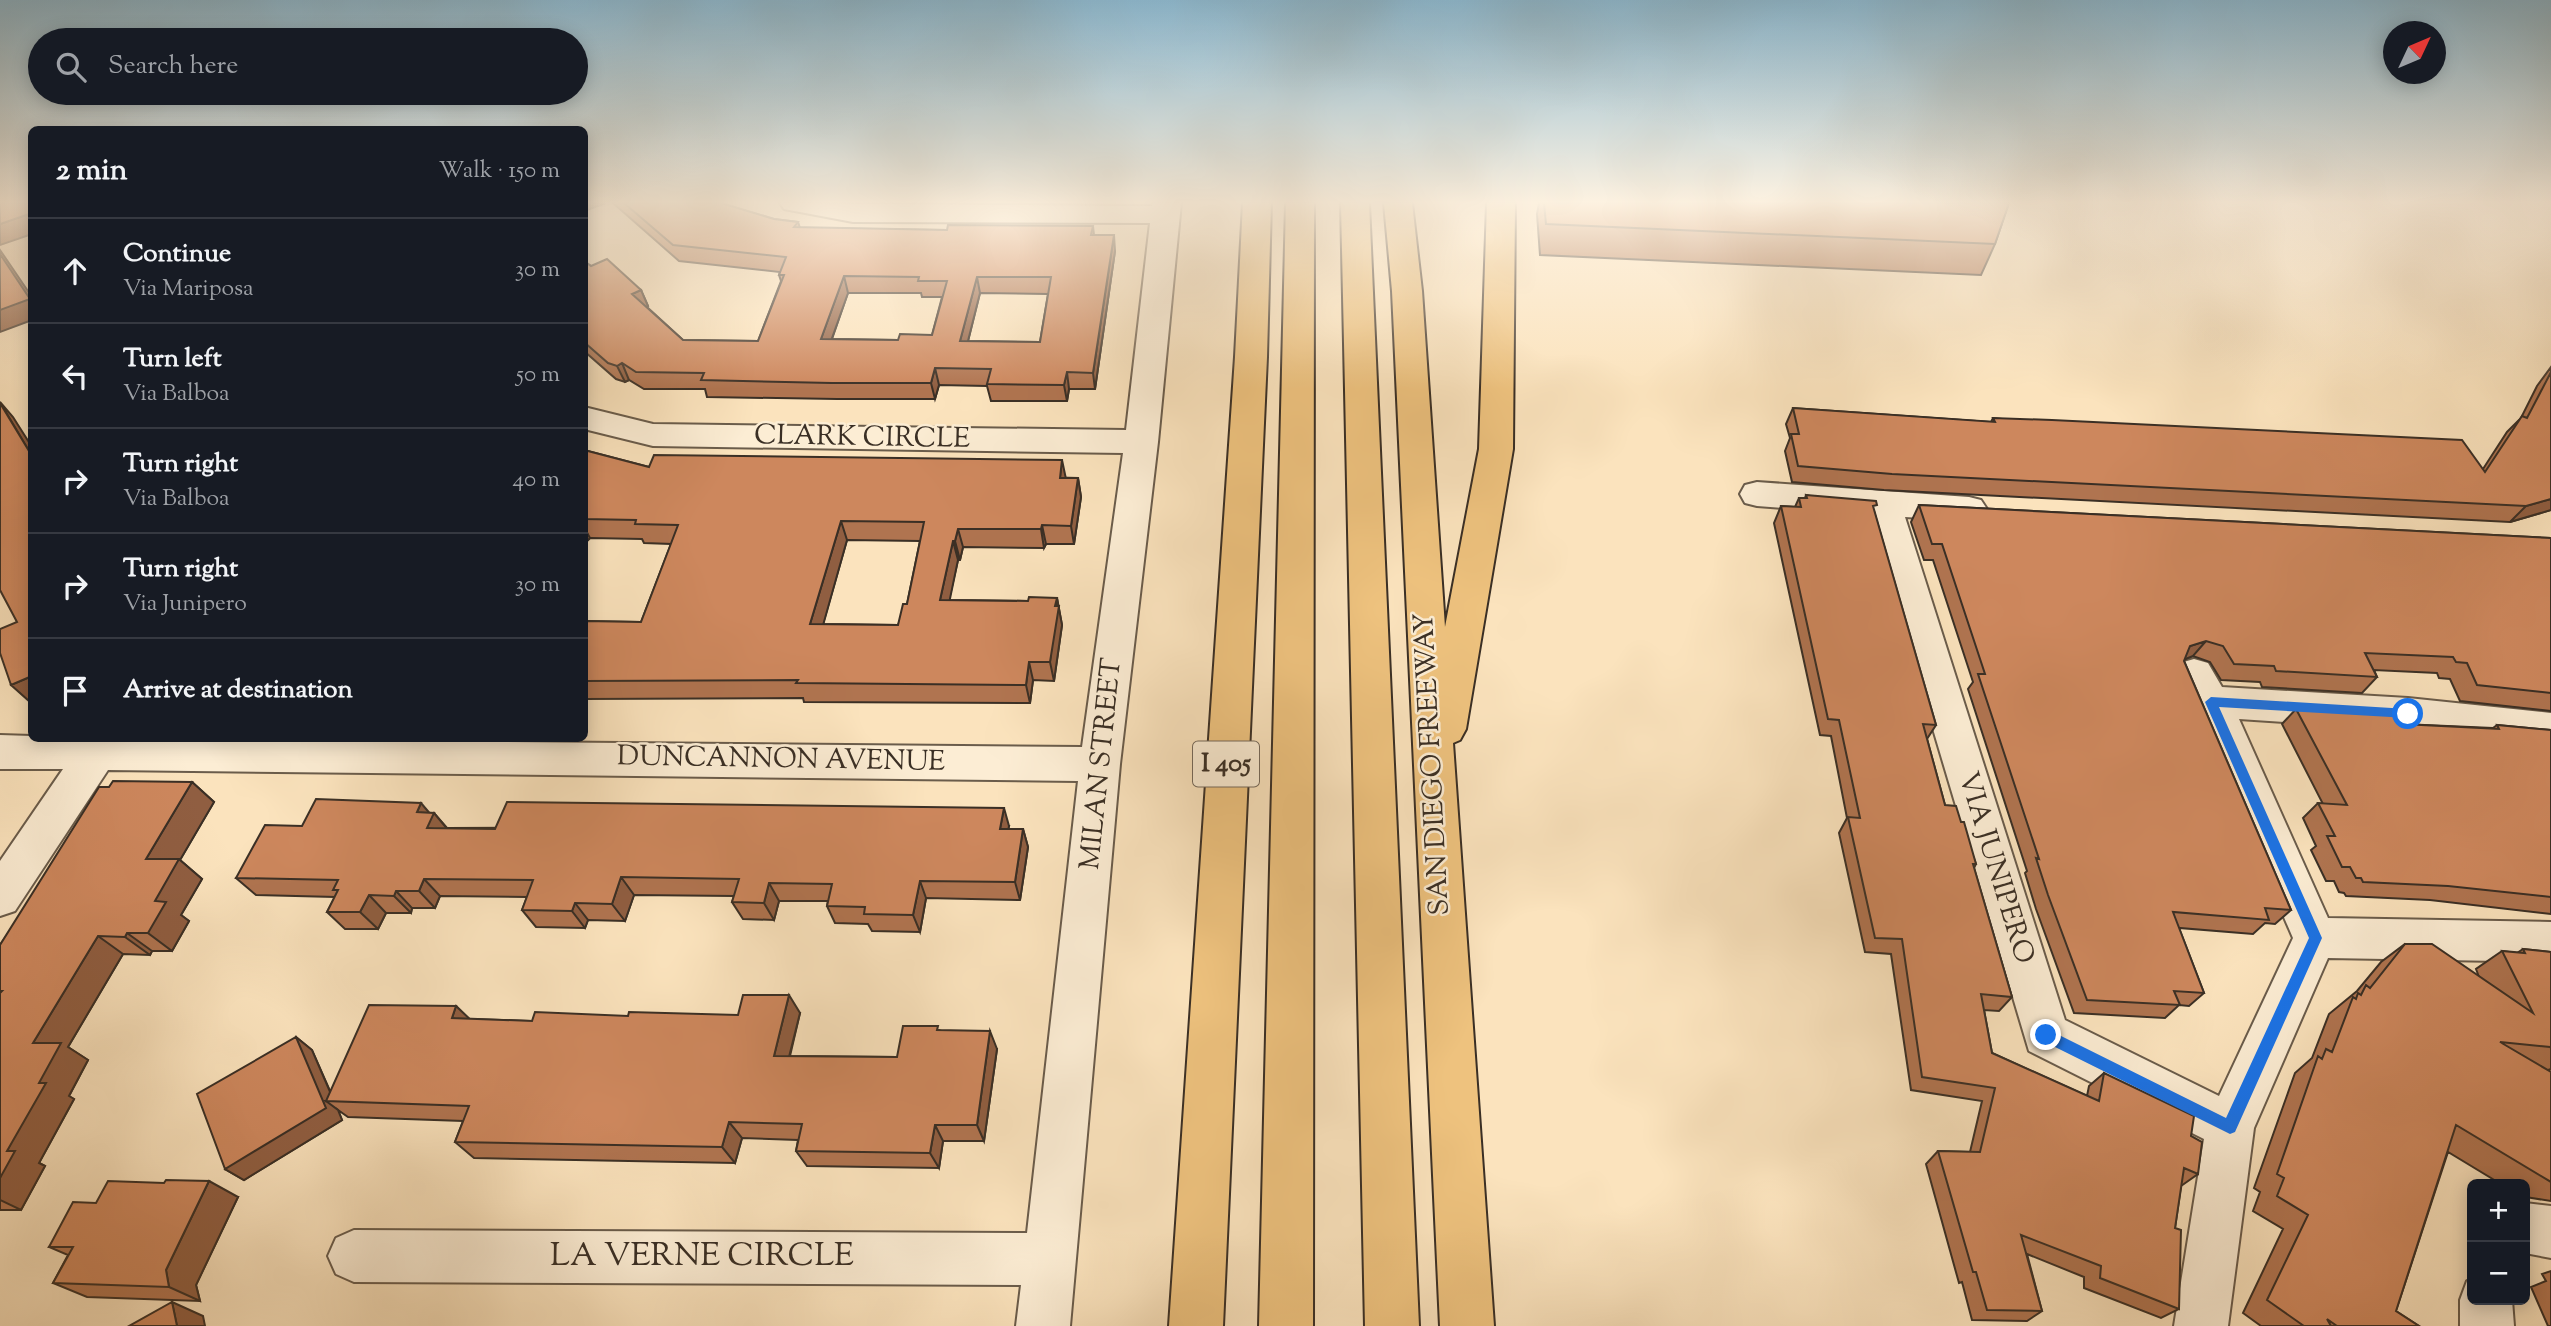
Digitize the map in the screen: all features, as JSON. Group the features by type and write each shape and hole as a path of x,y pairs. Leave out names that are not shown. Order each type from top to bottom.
{"highway":[{"name":"I 405","path":"1196,1326 1255,265"},
{"path":"1286,1326 1299,265"},
{"path":"1357,265 1392,1326"},
{"name":"SAN DIEGO FREEWAY","path":"1404,265 1467,1326"},
{"path":"1434,793 1496,449 1500,265"}],"street":[{"name":"MILAN STREET","path":"1043,1326 1100,764 1141,442 1160,265"},
{"name":"CLARK CIRCLE","path":"588,419 653,435 1141,442"},
{"path":"1757,494 1885,505 1996,510"},
{"name":"VIA JUNIPERO","path":"1885,505 2046,1035 2230,1127"},
{"path":"2201,1326 2230,1127 2315,938 2202,688 2551,729"},
{"name":"DUNCANNON AVENUE","path":"0,752 103,745 1100,764"},
{"path":"0,897 103,745"},
{"path":"2315,938 2551,942"},
{"path":"2530,1229 2551,1232"},
{"name":"LA VERNE CIRCLE","path":"354,1256 1051,1259"},
{"path":"2486,1305 2487,1326"}],"building":[{"path":"0,265 7,265 28,300 0,310"},
{"path":"588,265 613,265 641,290 632,294 683,340 758,341 784,275 779,275 783,265 1109,265 1093,373 1067,372 1064,385 987,384 991,369 935,368 931,383 701,380 704,373 636,372 622,363 617,366 608,363 588,346","holes":["844,276 919,277 918,281 947,281 932,335 900,334 898,340 821,339","977,277 1051,277 1040,342 960,341"]},
{"path":"2551,372 2551,499 2526,506 1892,474 1798,466 1791,434 1799,434 1793,408 1995,422 1993,418 2462,440 2485,472 2522,416 2527,418"},
{"path":"0,403 28,449 28,678 11,685 0,653 0,629 17,622 0,590"},
{"path":"588,451 649,467 654,455 1062,460 1060,478 1078,478 1071,526 1042,525 1041,529 958,529 953,541 940,600 1028,601 1029,597 1057,598 1055,606 1059,606 1050,662 1029,662 1026,685 796,683 798,680 588,681 588,621 641,622 678,525 635,524 636,520 588,519","holes":["841,521 924,522 907,604 903,604 898,625 810,624"]},
{"path":"1806,495 1876,501 1877,505 1873,506 1936,725 1923,724 1945,805 1956,806 1961,822 1964,822 1976,864 1973,864 2012,997 1981,994 1992,1053 2099,1101 2104,1073 2194,1116 2191,1136 2202,1142 2198,1174 2184,1168 2175,1228 2181,1230 2179,1309 2100,1278 2101,1266 2021,1235 2042,1311 1987,1310 1976,1272 1973,1272 1938,1151 1980,1152 1995,1088 1922,1077 1902,939 1875,938 1848,817 1860,818 1839,720 1828,719 1781,506 1801,507 1799,498 1807,498"},
{"path":"1919,505 2551,538 2551,693 2477,685 2467,663 2456,662 2453,657 2365,653 2377,677 2276,671 2274,666 2234,664 2223,646 2206,641 2190,646 2184,661 2291,910 2265,908 2269,920 2173,912 2204,993 2174,991 2180,1005 2087,1000 2036,858 2039,859 1978,674 1985,674 1942,544 1932,544"},
{"path":"2296,709 2398,715 2402,724 2499,729 2497,725 2551,730 2551,897 2448,886 2363,882 2361,878 2356,878 2350,867 2342,867 2327,836 2335,836 2318,803 2347,805"},
{"path":"113,781 192,782 146,859 179,859 155,901 166,902 148,933 127,933 125,937 98,936 33,1043 61,1043 39,1083 46,1083 7,1151 15,1151 0,1178 0,945 99,787 109,787"},
{"path":"316,799 421,803 417,812 434,813 427,828 495,829 507,802 1004,808 1000,829 1023,829 1015,882 920,881 913,915 864,914 865,907 827,906 832,884 769,883 764,903 732,902 739,879 621,877 612,904 575,903 572,911 522,910 533,880 424,879 419,891 396,891 394,896 369,895 360,912 327,912 338,890 333,890 338,880 236,878 265,825 302,826"},
{"path":"2405,944 2432,944 2533,1013 2502,951 2525,953 2523,949 2551,952 2551,1048 2500,1042 2551,1072 2551,1182 2456,1125 2396,1311 2419,1326 2337,1326 2327,1319 2331,1326 2304,1326 2267,1300 2308,1215 2277,1196 2284,1178 2277,1174 2318,1056 2322,1059 2326,1049 2332,1052 2353,997 2356,999 2358,993 2361,995 2366,985 2370,988"},
{"path":"743,995 789,995 774,1056 897,1057 903,1026 990,1031 977,1125 935,1125 930,1153 796,1151 802,1124 729,1122 722,1147 455,1142 469,1106 326,1101 369,1005 456,1006 452,1018 532,1021 535,1012 628,1016 629,1012 738,1015"},
{"path":"296,1037 326,1108 225,1169 197,1094"},
{"path":"166,1180 209,1181 166,1270 169,1287 53,1283 73,1247 49,1247 73,1202 96,1203 108,1181 164,1183"},
{"path":"172,1302 177,1326 129,1326"}],"route":[{"path":"2046,1035 2230,1127 2315,938 2211,702 2408,714"}]}
